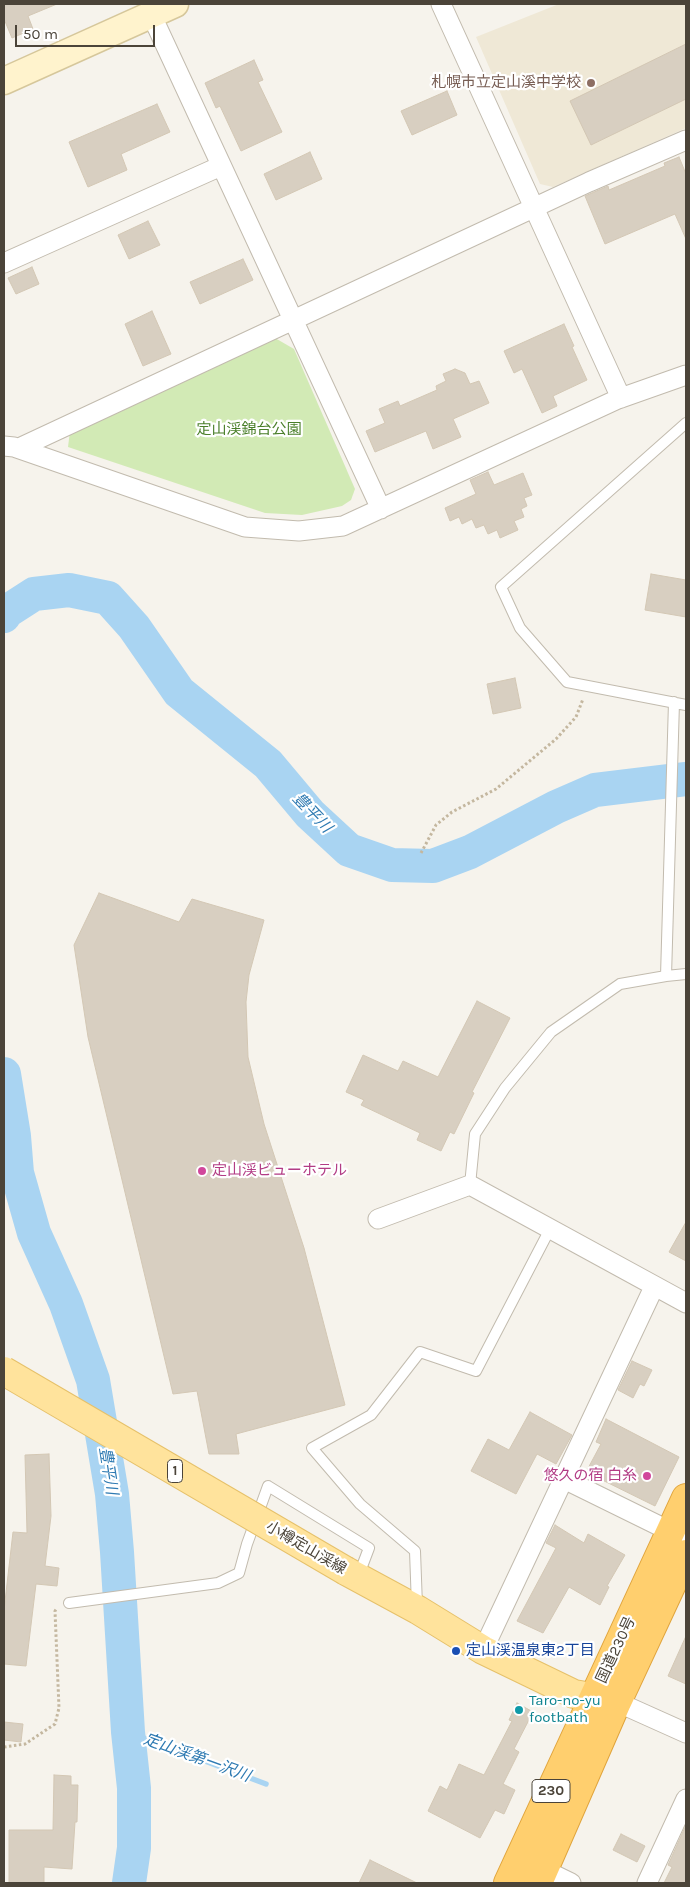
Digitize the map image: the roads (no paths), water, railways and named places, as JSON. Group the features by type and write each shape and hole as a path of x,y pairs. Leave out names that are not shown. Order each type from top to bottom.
{"highway":[{"name":"国道230号","path":"541,1876 606,1700 678,1535 686,1498"},
{"name":"国道230号","path":"508,1883 686,1554"}],"main road":[{"name":"小樽定山渓線","path":"4,1371 484,1650 574,1694 606,1700"}],"street":[{"path":"4,81 175,4"},
{"path":"441,4 621,398"},
{"path":"151,14 292,321 381,508"},
{"path":"11,447 292,321 534,208 686,140"},
{"path":"4,262 221,166"},
{"path":"11,447 245,527 299,531 343,526 621,398 686,375"},
{"path":"378,1219 470,1185 686,1303"},
{"path":"484,1650 654,1287"},
{"path":"564,1479 678,1535"},
{"path":"606,1700 686,1733"},
{"path":"647,1883 686,1799"},
{"path":"520,1858 541,1876 571,1883"}],"lane":[{"path":"686,423 501,587 520,628 567,682 686,705"},
{"path":"666,976 674,702"},
{"path":"470,1185 475,1134 505,1088 551,1032 620,984 686,974"},
{"path":"418,1610 415,1551 360,1504 312,1448 371,1415 420,1352 476,1371 550,1229"},
{"path":"69,1603 218,1583 239,1573 247,1544 268,1486 369,1548 352,1574"}],"waterway":[{"name":"豊平川","path":"4,616 6,612 34,594 69,590 108,598 134,627 179,692 268,764 310,814 349,850 392,865 433,866 470,852 556,807 595,790 686,779"},
{"name":"豊平川","path":"4,1074 14,1136 17,1173 34,1233 66,1304 93,1380 112,1494 128,1732 134,1788 134,1848 129,1883"},
{"name":"定山渓第一沢川","path":"128,1732 266,1784"}],"place":[{"name":"札幌市立定山溪中学校","path":"591,83"},
{"name":"定山渓ビューホテル","path":"202,1171"},
{"name":"悠久の宿 白糸","path":"647,1476"},
{"name":"定山渓温泉東2丁目","path":"456,1651"},
{"name":"Taro-no-yu footbath","path":"519,1710"}],"park label":[{"name":"定山渓錦台公園","path":"249,430"}]}
